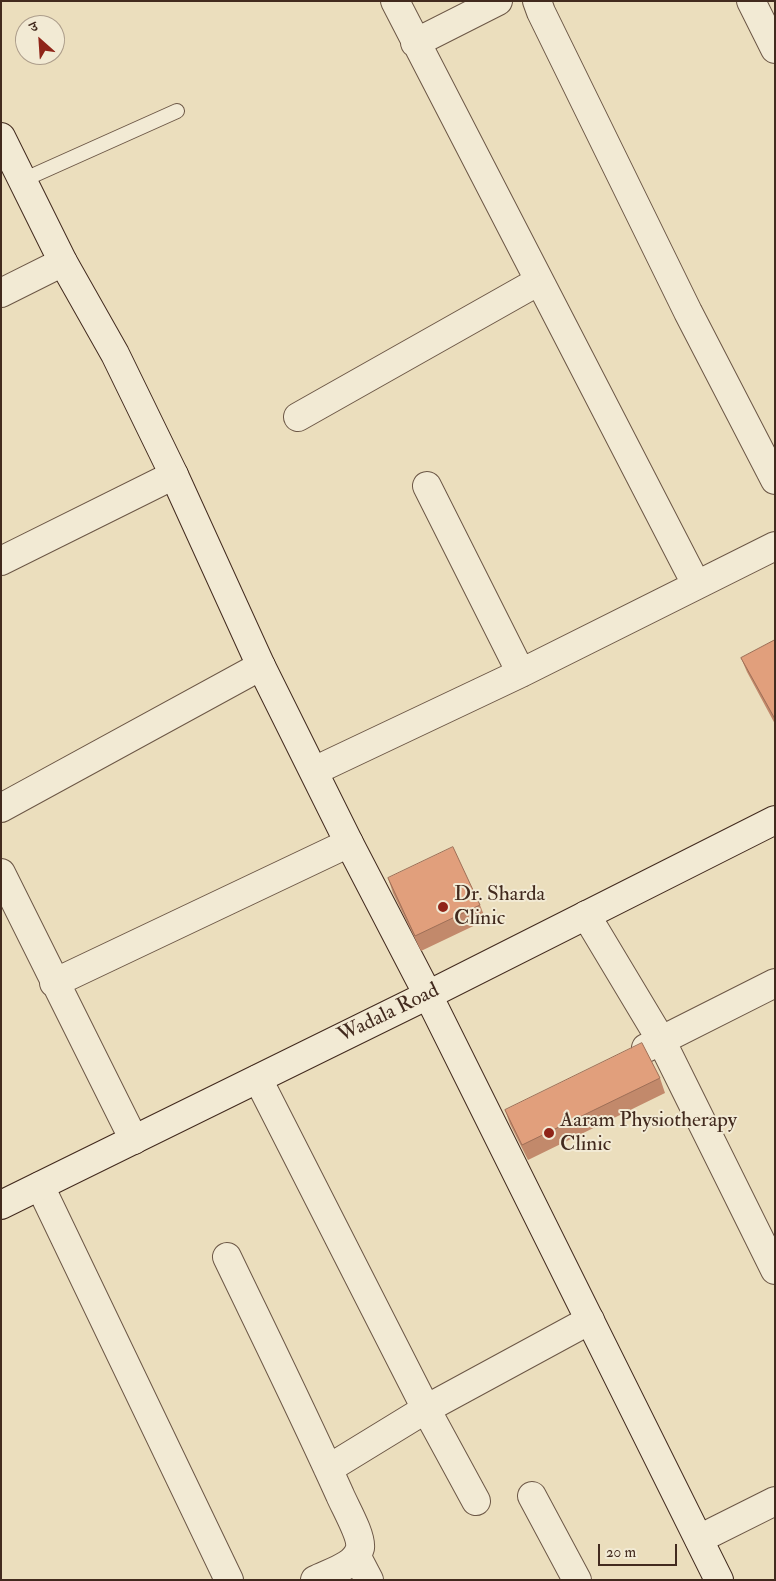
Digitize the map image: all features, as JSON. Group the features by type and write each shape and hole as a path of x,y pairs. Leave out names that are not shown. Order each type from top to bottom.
{"street":[{"path":"395,1 696,584"},
{"path":"415,43 498,1"},
{"path":"751,1 775,49"},
{"path":"546,5 688,312 775,480"},
{"path":"1,137 64,262 115,354 174,474 261,666 349,844 428,995 502,1120 590,1320 719,1580"},
{"path":"1,293 64,262"},
{"path":"298,417 539,281"},
{"path":"1,561 174,474"},
{"path":"427,486 521,673"},
{"path":"314,771 521,673 775,546"},
{"path":"1,808 261,666"},
{"name":"Wadala Road","path":"1,1205 428,995 775,820"},
{"path":"54,983 349,844"},
{"path":"1,873 54,983 134,1140"},
{"path":"586,915 662,1040 775,1270"},
{"path":"626,1058 775,983"},
{"path":"258,1079 426,1409 476,1501"},
{"path":"40,1186 228,1580"},
{"path":"227,1257 357,1532 363,1568 349,1563 315,1580"},
{"path":"328,1469 426,1409 590,1320"},
{"path":"532,1496 577,1580"},
{"path":"699,1539 775,1501"}],"lane":[{"path":"23,180 177,111"}],"building":[{"path":"775,640 775,719 741,658"},
{"path":"453,847 480,905 415,936 388,878"},
{"path":"642,1043 660,1078 522,1145 505,1110"}],"place":[{"name":"Dr. Sharda Clinic","path":"443,907"},
{"name":"Aaram Physiotherapy Clinic","path":"549,1133"}]}
